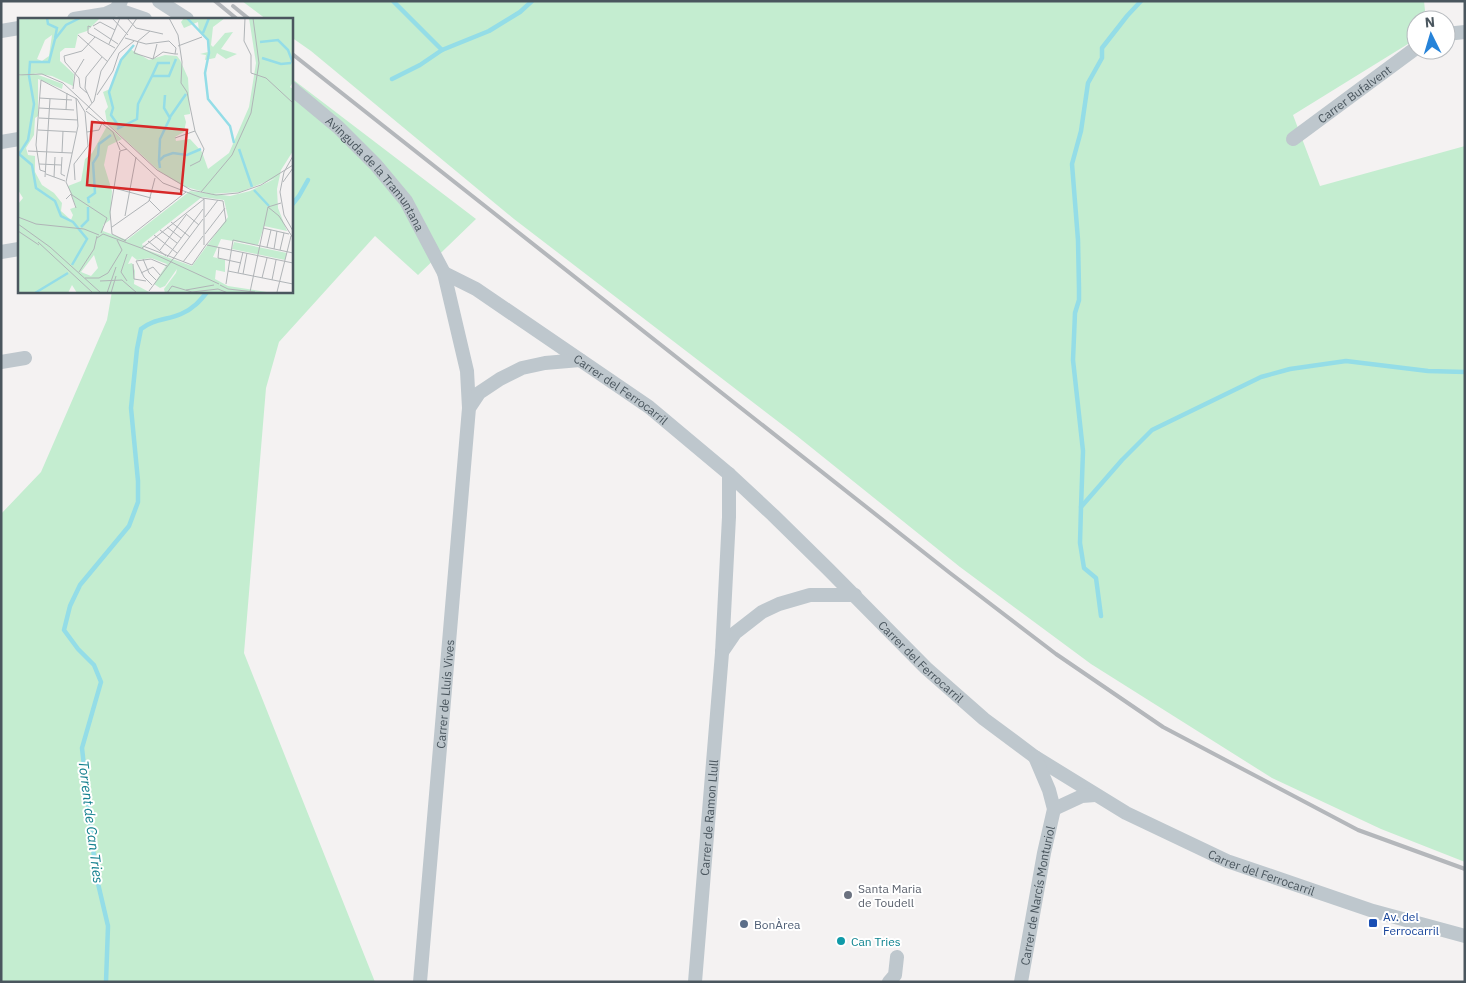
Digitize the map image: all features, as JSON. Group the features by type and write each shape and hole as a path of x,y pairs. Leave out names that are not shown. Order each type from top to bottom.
{"street":[{"path":"147,18 159,1 185,18"},
{"path":"80,18 105,14 118,5 144,18"},
{"path":"1,31 18,28"},
{"name":"Carrer Bufalvent","path":"1293,139 1406,55"},
{"name":"Avinguda de la Tramuntana","path":"292,89 338,127 382,172 406,201 444,273"},
{"path":"1,142 18,139"},
{"path":"1,252 18,249"},
{"name":"Carrer del Ferrocarril","path":"444,273 476,289 649,407 729,474 758,501 926,668 984,719 1035,757 1095,795 1178,839 1227,861 1373,911 1465,936"},
{"name":"Carrer de Lluís Vives","path":"420,982 469,408 467,371 444,273"},
{"path":"1,362 25,358"},
{"path":"469,408 479,393 500,379 522,368 545,362 580,360"},
{"name":"Carrer de Ramon Llull","path":"695,982 722,653 729,517 729,474"},
{"path":"729,517 733,506 740,501 749,499 758,501"},
{"path":"722,653 736,633 762,612 779,604 810,595 854,595"},
{"name":"Carrer de Narcís Monturiol","path":"1021,982 1054,809 1049,790 1035,757"},
{"name":"Carrer de Narcís Monturiol","path":"1054,809 1082,796 1095,795"},
{"path":"889,982 895,975 897,957"}],"green space":[{"path":"242,1 1424,1 1425,10 1406,10 1406,45 1293,115 1320,186 1465,146 1465,862 1381,829 1272,778 1091,664 960,567 797,436 514,219 311,51 292,38 292,18 265,18"},
{"path":"292,79 476,219 418,275 375,236 279,342 266,388 244,653 375,982 1,982 1,514 41,472 107,320 112,292 292,292"}],"waterway":[{"path":"393,1 442,50"},
{"path":"392,79 420,65 442,50 489,31 520,12 532,1"},
{"path":"1081,507 1083,451 1073,360 1075,313 1079,300 1079,288 1078,240 1072,164 1081,131 1088,83 1102,58 1102,48 1141,1"},
{"name":"Torrent de Can Tries","path":"292,205 308,180"},
{"name":"Torrent de Can Tries","path":"106,982 108,926 96,875 82,748 101,682 94,665 78,649 64,630 70,606 80,585 129,526 138,502 138,481 131,408 141,329 155,321 176,316 189,310 207,292"},
{"path":"1101,616 1096,578 1084,568 1080,543 1081,507 1122,460 1152,430 1261,377 1290,369 1346,361 1428,371 1465,372"}],"railway":[{"path":"215,1 236,18"},
{"path":"233,6 248,18"},
{"path":"292,54 950,573 1056,654 1163,727 1358,830 1465,869"}],"place":[{"name":"Santa Maria de Toudell","path":"848,895"},
{"name":"Av. del Ferrocarril","path":"1373,923"},
{"name":"BonÀrea","path":"744,924"},
{"name":"Can Tries","path":"841,941"}]}
